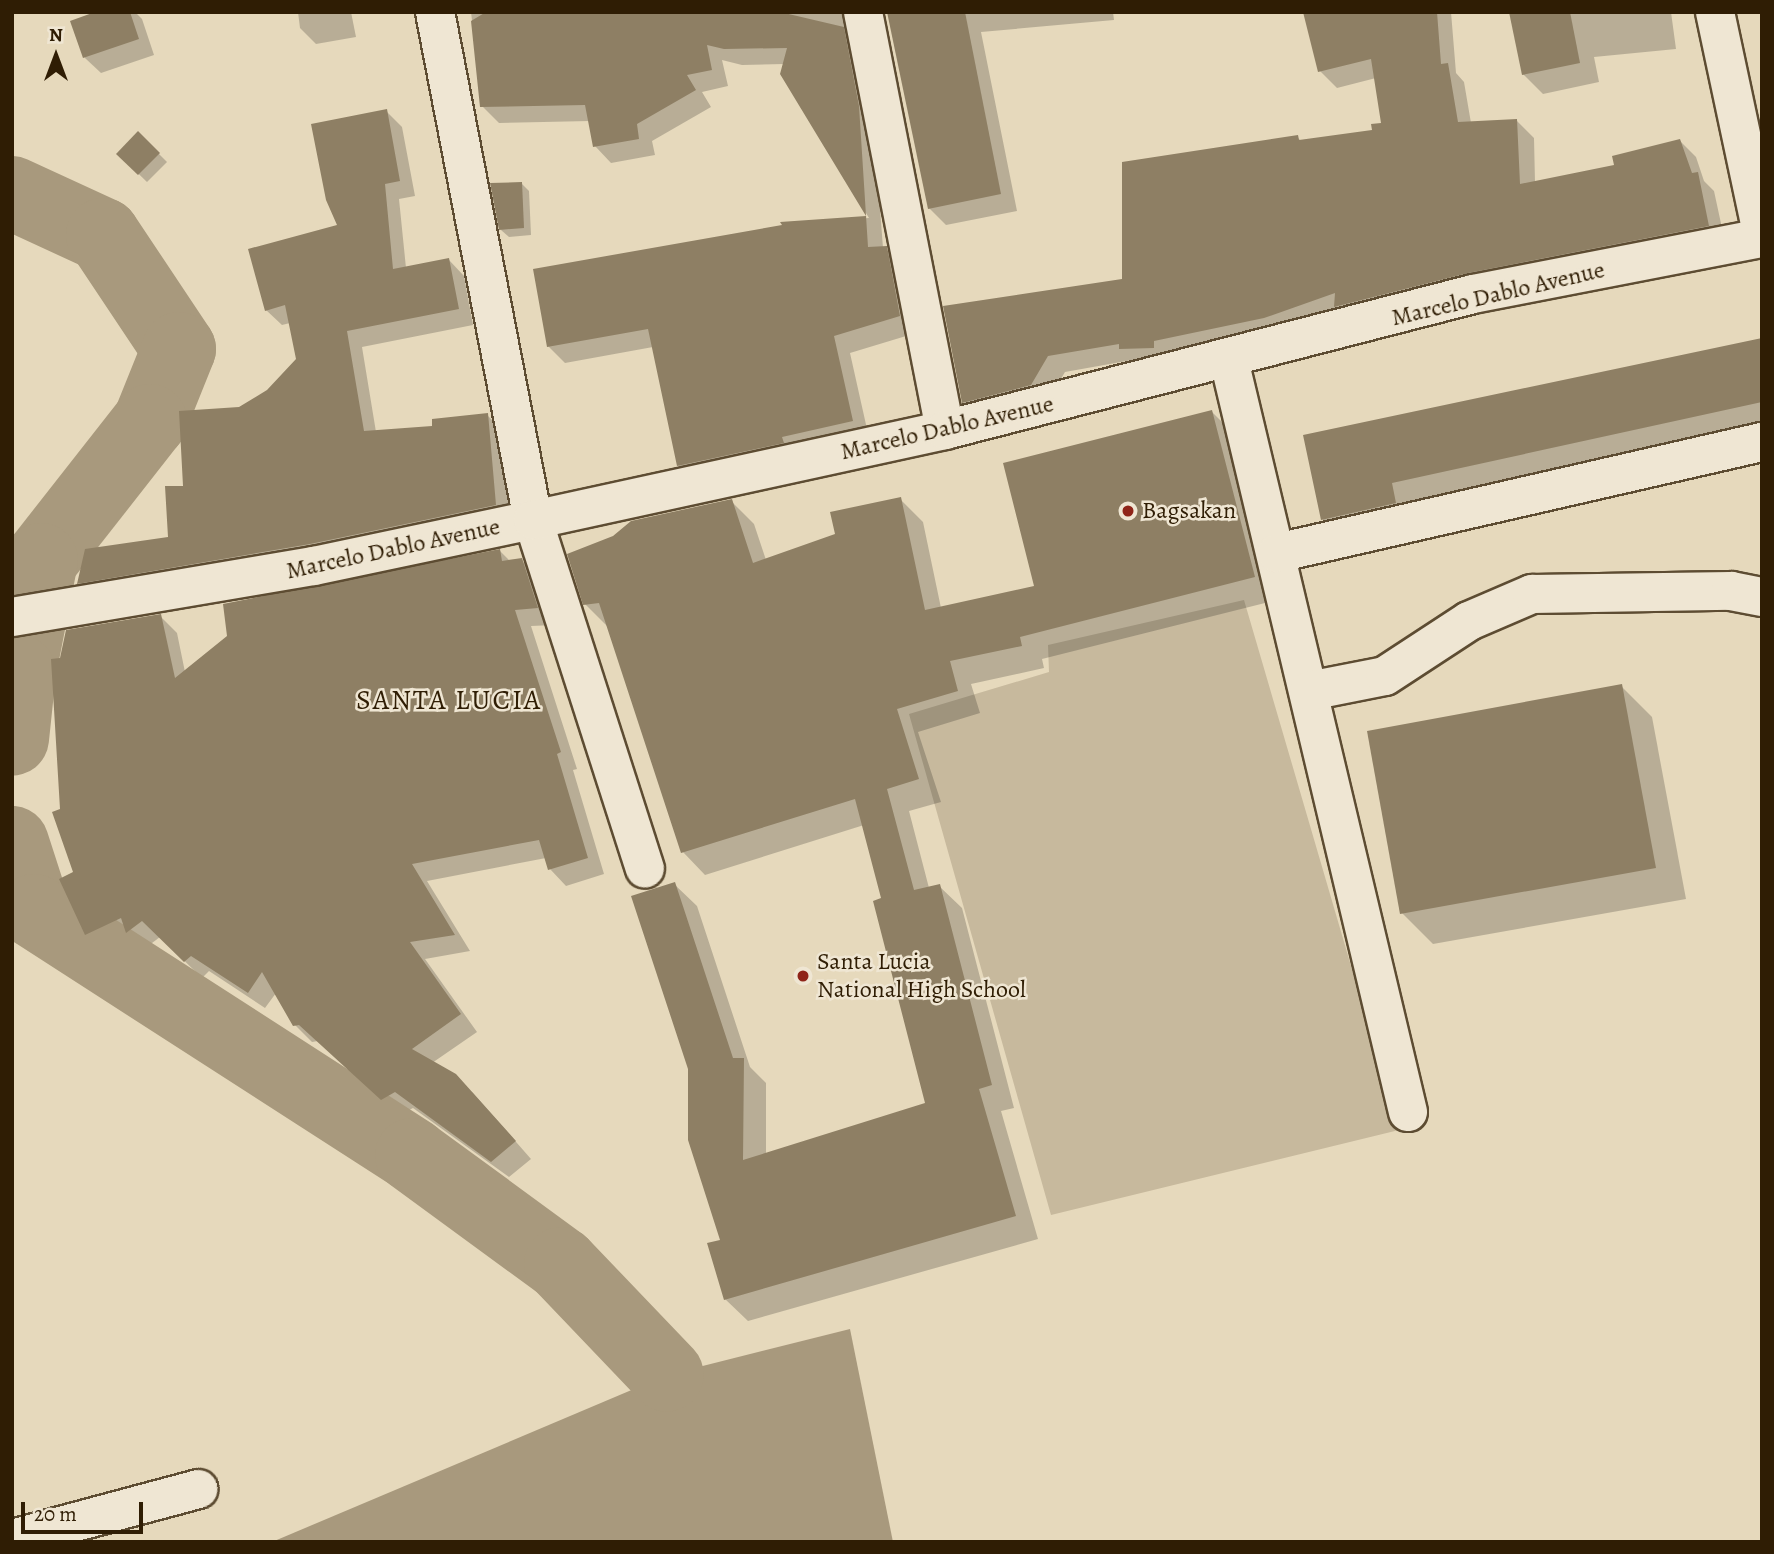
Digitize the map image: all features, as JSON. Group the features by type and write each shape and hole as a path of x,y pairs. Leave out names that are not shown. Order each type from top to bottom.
{"street":[{"path":"435,12 533,520 645,868"},
{"path":"863,12 945,430"},
{"path":"1715,12 1762,236"},
{"name":"Marcelo Dablo Avenue","path":"12,617 127,594 314,566 533,520 945,430 1229,360 1473,294 1762,236"},
{"path":"1229,360 1408,1112"},
{"path":"1277,553 1762,442"},
{"path":"1309,691 1385,676 1469,621 1532,594 1731,591 1762,597"},
{"path":"12,1539 198,1489"}],"shaded area":[{"path":"1244,600 1399,1130 1051,1215 909,714 1049,672 1048,645"},
{"path":"850,1329 893,1542 272,1542 667,1375"}],"building":[{"path":"95,12 130,12 139,39 83,58 70,21"},
{"path":"486,12 780,12 844,27 859,106 868,247 887,246 900,316 834,336 853,421 782,437 784,443 677,466 648,329 547,347 533,269 782,225 780,222 866,216 780,74 787,48 724,49 707,45 712,70 687,75 696,90 637,124 639,139 593,147 585,105 480,107 471,21"},
{"path":"887,12 965,12 1001,194 928,209"},
{"path":"1303,12 1437,12 1441,64 1448,63 1458,122 1517,119 1520,184 1614,165 1612,156 1680,139 1692,173 1698,172 1709,226 1468,273 1334,307 1335,293 1264,318 1154,341 1154,348 1119,349 1119,344 1048,356 1031,385 962,403 943,306 1122,279 1122,162 1298,135 1299,140 1372,130 1371,124 1381,123 1371,59 1318,72"},
{"path":"1509,12 1570,12 1580,63 1522,75"},
{"path":"387,109 400,181 385,184 393,269 449,258 459,309 347,331 364,431 432,426 432,419 488,413 496,505 310,544 77,584 85,549 168,537 165,486 183,486 179,411 239,407 267,390 296,359 285,305 265,311 248,249 337,225 326,200 311,124"},
{"path":"138,131 160,153 138,175 116,154"},
{"path":"522,182 524,228 499,230 490,183"},
{"path":"1762,338 1762,402 1392,483 1396,503 1321,520 1303,435"},
{"path":"1212,410 1255,577 1020,637 1022,646 950,661 958,691 897,709 919,779 887,789 914,890 940,884 992,1085 979,1089 1016,1216 724,1300 707,1243 720,1240 688,1140 688,1069 631,896 675,882 733,1058 744,1058 743,1160 925,1103 873,901 881,898 855,799 681,853 599,603 583,605 567,554 613,536 631,521 732,499 753,563 835,534 830,512 901,497 925,610 1034,586 1003,463"},
{"path":"500,549 502,561 522,558 538,608 515,610 561,752 557,754 588,858 548,870 539,840 412,864 455,935 410,942 461,1014 412,1049 456,1074 516,1141 491,1162 395,1092 381,1100 299,1025 293,1026 262,972 248,993 191,956 184,962 142,921 126,933 121,918 85,935 59,879 73,872 52,812 60,809 51,659 60,658 66,630 161,614 175,678 227,636 223,604"},
{"path":"1622,684 1656,868 1400,914 1367,731"}],"waterway":[{"path":"12,193 103,235 179,349 150,421 41,560 19,672 12,739"},
{"path":"12,843 34,911 412,1155 561,1264 667,1375"}],"place":[{"name":"Bagsakan","path":"1128,511"},
{"name":"Santa Lucia National High School","path":"803,976"}],"district":[{"name":"SANTA LUCIA","path":"449,700"}]}
